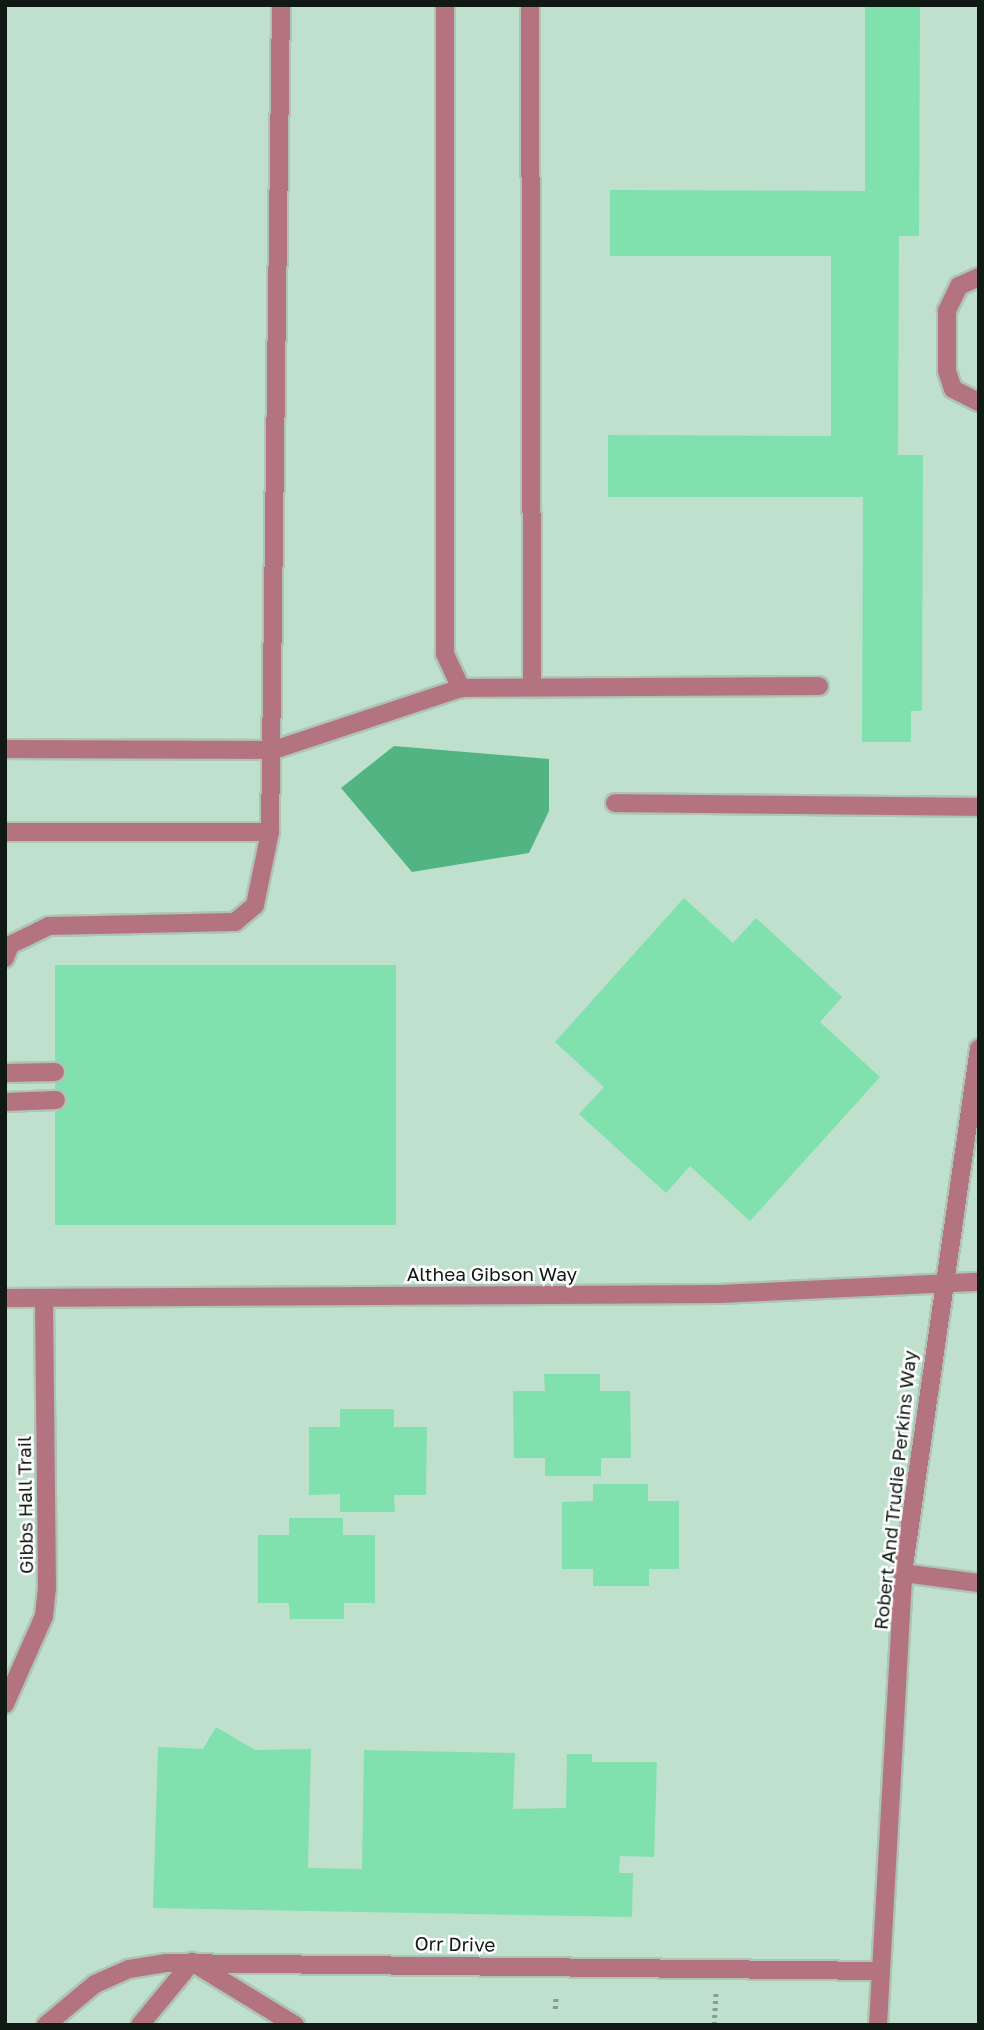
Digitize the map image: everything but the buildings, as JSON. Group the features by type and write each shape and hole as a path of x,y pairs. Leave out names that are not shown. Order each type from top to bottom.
{"street":[{"path":"5,958 10,944 49,926 235,922 254,905 270,832 274,750 281,5"},
{"path":"445,5 445,654 461,688"},
{"path":"530,5 532,687"},
{"path":"979,277 959,286 947,311 947,371 953,389 979,402"},
{"path":"5,749 274,750 461,688 819,686"},
{"path":"615,803 979,807"},
{"path":"5,832 270,832"},
{"name":"Robert And Trudie Perkins Way","path":"878,2025 903,1573 939,1286 957,1215 979,1048"},
{"path":"5,1073 55,1072"},
{"path":"5,1102 56,1100"},
{"name":"Althea Gibson Way","path":"5,1298 939,1286 979,1282"},
{"name":"Gibbs Hall Trail","path":"5,1704 44,1616 47,1588 44,1298"},
{"path":"903,1573 979,1583"},
{"path":"140,2025 192,1962 295,2025"},
{"name":"Orr Drive","path":"46,2025 95,1984 130,1969 192,1962 881,1971"}],"path":[{"path":"714,2025 717,1969"},
{"path":"555,2009 556,1995"}],"shaded area":[{"path":"5,5 979,5 979,2025 5,2025"},
{"path":"394,746 549,759 549,811 529,853 412,872 341,788"}]}
